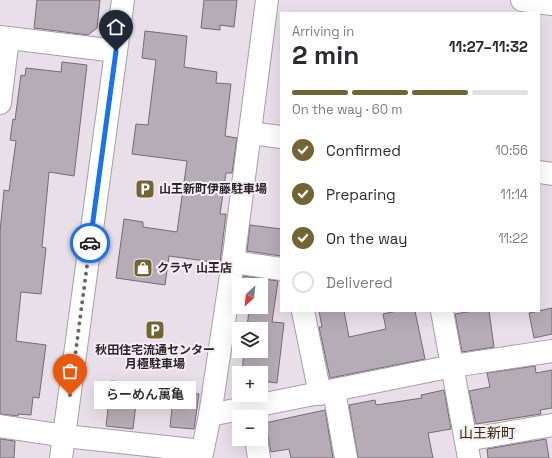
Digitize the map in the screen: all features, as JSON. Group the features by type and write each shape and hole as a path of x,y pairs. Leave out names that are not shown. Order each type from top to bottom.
{"street":[{"path":"61,458 122,0"},
{"path":"0,426 202,455 210,415 232,262 250,133 266,0"},
{"path":"522,0 552,4"},
{"path":"0,103 4,37 116,51"},
{"path":"250,133 280,137"},
{"path":"540,172 552,174"},
{"path":"232,262 280,269"},
{"path":"303,312 346,458"},
{"path":"442,312 467,449 552,425"},
{"path":"259,410 327,392 453,366 552,351"},
{"path":"210,415 232,413"},
{"path":"257,446 259,458"}],"building":[{"path":"37,0 100,0 97,28 88,35 34,28"},
{"path":"204,0 237,0 234,27 220,25 220,30 201,28"},
{"path":"145,31 187,36 184,67 217,72 216,83 231,84 225,136 237,138 232,173 226,173 220,214 226,214 220,263 169,256 165,285 116,278 124,219 143,222 143,227 177,232 187,161 132,154 136,124 148,125 156,60 142,58"},
{"path":"62,62 87,65 74,176 49,172 42,247 46,248 41,294 21,292 16,341 46,345 39,398 33,397 31,415 18,414 18,416 0,414 0,232 4,190 9,191 16,141 10,140 13,119 15,120 21,75 25,76 26,68 61,72"},
{"path":"250,225 280,229 280,256 247,251"},
{"path":"244,276 258,278 244,278"},
{"path":"268,280 278,281 272,322 284,323 277,383 268,382 268,366 243,366 243,358 268,358 268,322 248,322 248,314 268,314"},
{"path":"552,308 552,334 534,338 529,313 540,312 540,311"},
{"path":"319,312 344,312 349,337 386,329 383,314 392,312 415,312 425,359 330,378 319,327 322,327"},
{"path":"467,312 489,312 494,347 462,352 455,314"},
{"path":"535,366 536,373 552,370 552,408 540,410 541,414 476,424 469,391 490,387 487,373"},
{"path":"111,381 168,384 167,390 199,394 194,429 170,427 172,408 136,404 133,429 106,426"},
{"path":"444,390 451,429 428,433 433,458 358,458 349,405 375,400 376,405 422,398 421,395"},
{"path":"325,410 333,458 291,458 289,449 271,452 268,438 268,422"},
{"path":"0,439 15,441 14,458 0,458"},
{"path":"546,439 549,458 488,458 487,449"}],"way so far":[{"path":"70,395 90,243"}],"place":[{"name":"山王新町伊藤駐車場","path":"145,189"},
{"name":"クラヤ 山王店","path":"143,268"},
{"name":"秋田住宅流通センター 月極駐車場","path":"155,330"},
{"name":"らーめん萬亀","path":"70,395"}],"district":[{"name":"山王新町","path":"487,433"}],"route":[{"path":"90,243 116,51"}]}
